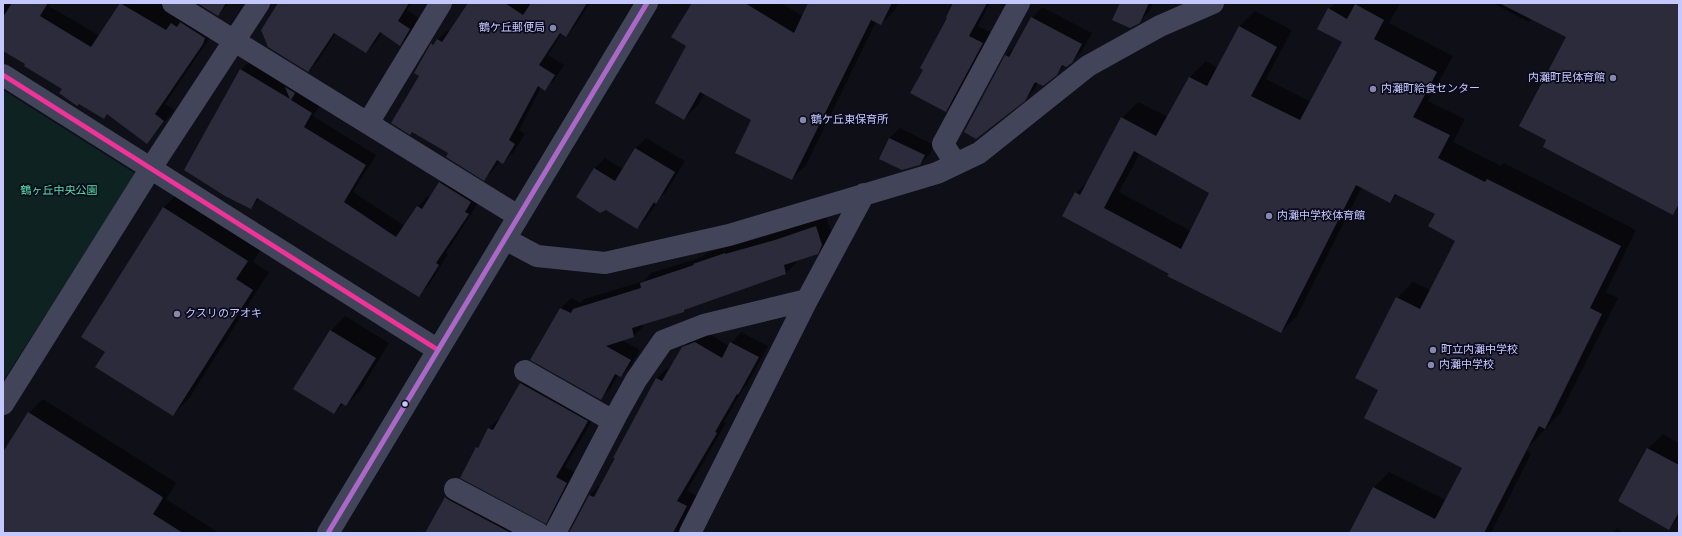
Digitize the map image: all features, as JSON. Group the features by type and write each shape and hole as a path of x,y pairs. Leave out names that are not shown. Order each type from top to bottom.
{"street":[{"path":"173,3 518,216"},
{"path":"3,404 151,168 259,3"},
{"path":"368,123 441,3"},
{"path":"328,533 647,3"},
{"path":"956,164 943,144 1019,3"},
{"path":"505,239 537,256 605,263 730,235 936,172 979,153 1088,66 1160,26 1213,3"},
{"path":"3,75 438,350"},
{"path":"690,533 807,300 864,194"},
{"path":"555,533 636,380 664,340 704,325 807,300"},
{"path":"525,371 613,421"},
{"path":"455,489 538,533"}],"green space":[{"name":"鶴ヶ丘中央公園","path":"3,90 136,174 3,381"}],"building":[{"path":"12,3 48,3 40,16 91,47 120,3 166,30 171,23 177,27 180,22 205,38 203,44 155,114 164,121 147,144 107,114 104,119 79,104 77,106 59,93 62,89 24,66 25,64 3,51 3,17"},
{"path":"197,3 226,3 218,16"},
{"path":"278,3 409,3 398,21 410,29 400,46 380,32 366,53 334,33 308,72 268,47 261,30"},
{"path":"468,3 505,3 523,15 531,3 587,3 566,37 560,33 539,65 555,75 545,91 538,86 509,140 515,144 503,164 497,160 484,181 446,157 448,153 412,132 410,135 391,123 419,76 414,73 431,43 433,45 437,39 442,42"},
{"path":"692,3 745,3 794,33 808,3 892,3 881,25 871,20 792,180 735,153 751,120 700,92 684,120 655,103 686,46 671,37"},
{"path":"953,3 987,3 969,36 983,43 946,112 910,93 923,70 920,68 947,18 946,17"},
{"path":"1120,3 1149,3 1140,23 1130,28 1112,20"},
{"name":"内灘町民体育館","path":"1499,3 1679,3 1679,204 1673,215 1543,147 1546,140 1519,126 1566,37"},
{"path":"1355,4 1384,20 1374,39 1437,72 1413,117 1450,135 1438,158 1485,182 1487,179 1621,246 1590,308 1602,314 1545,429 1539,426 1484,533 1349,533 1373,487 1435,519 1462,468 1364,418 1378,390 1355,378 1396,297 1420,309 1455,241 1428,226 1435,214 1395,194 1390,203 1356,185 1281,333 1167,276 1169,274 1062,216 1075,192 1080,195 1121,117 1156,136 1189,77 1207,86 1239,26 1277,47 1251,96 1300,120 1342,42 1317,29 1328,8 1347,19","holes":["1134,151 1209,193 1181,249 1104,208"]},
{"path":"1031,17 1082,44 1072,63 1066,67 1062,65 1057,75 1043,86 1035,82 1025,101 976,139 964,132 1005,55 1009,57"},
{"path":"240,69 290,99 285,87 295,93 291,100 312,113 304,127 366,165 344,202 396,237 417,206 422,209 439,182 471,202 465,212 469,214 436,263 439,265 419,297 257,198 251,209 225,196 184,170"},
{"path":"889,138 925,155 920,165 902,170 879,159"},
{"path":"635,148 675,172 656,204 654,202 637,229 606,210 600,213 576,197 594,168 615,181"},
{"path":"163,207 248,261 236,279 253,290 173,416 95,367 105,352 81,337"},
{"path":"816,226 822,245 818,254 784,265 786,274 684,310 684,312 632,328 634,337 606,346 631,360 621,377 615,374 601,400 530,360 560,308 571,313 573,309 641,288 640,283 694,265 693,264 725,253 775,240"},
{"path":"330,330 376,358 346,406 341,403 334,414 293,389"},
{"path":"695,342 722,358 730,342 759,357 677,501 687,506 673,533 569,533 589,495 594,497 656,378 662,381 682,347"},
{"path":"520,383 588,421 556,477 567,483 546,524 460,478 488,428 493,430"},
{"path":"28,412 161,496 163,498 153,514 183,533 3,533 3,452"},
{"path":"1647,448 1679,465 1679,512 1669,530 1618,501"},
{"path":"445,497 449,500 511,533 425,533"}],"transit line":[{"path":"328,533 647,3"},
{"path":"3,75 438,350"}],"place":[{"name":"鶴ケ丘郵便局","path":"553,28"},
{"name":"内灘町民体育館","path":"1613,78"},
{"name":"内灘町給食センター","path":"1373,89"},
{"name":"鶴ケ丘東保育所","path":"803,120"},
{"name":"内灘中学校体育館","path":"1269,216"},
{"name":"クスリのアオキ","path":"177,314"},
{"name":"町立内灘中学校","path":"1433,350"},
{"name":"内灘中学校","path":"1431,365"}]}
